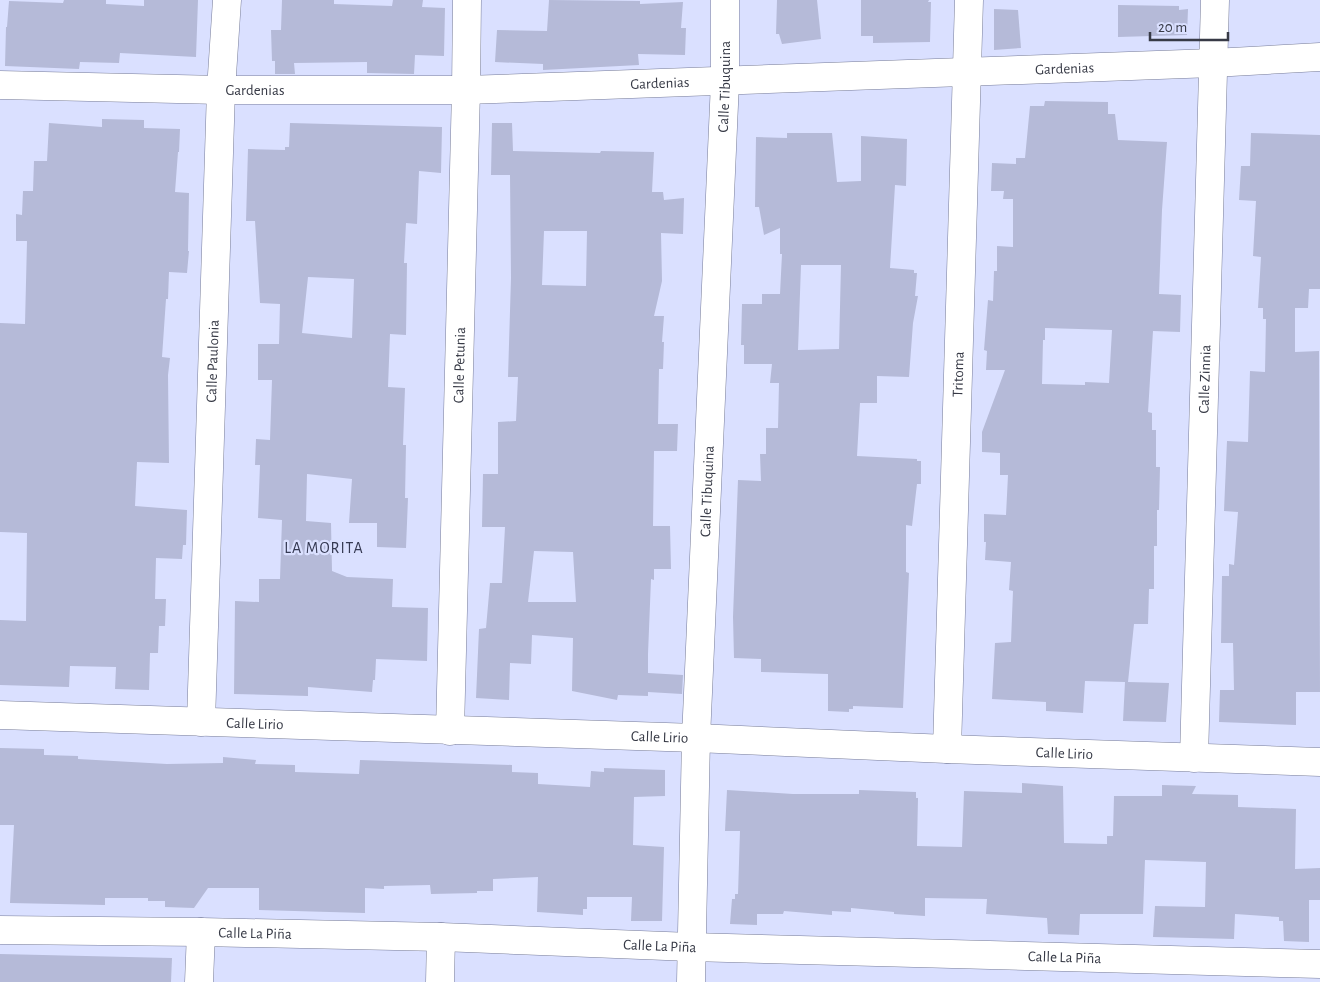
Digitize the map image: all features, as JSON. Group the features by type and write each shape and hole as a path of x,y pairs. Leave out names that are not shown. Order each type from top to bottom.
{"street":[{"name":"Calle Paulonia","path":"201,722 221,90 226,0"},
{"name":"Calle Petunia","path":"450,731 467,0"},
{"name":"Calle Tibuquina","path":"691,982 696,738 725,82 725,0"},
{"name":"Tritoma","path":"947,749 969,0"},
{"name":"Calle Zinnia","path":"1194,758 1215,0"},
{"name":"Gardenias","path":"0,85 221,90 466,90 725,82 967,71 1213,63 1320,57"},
{"name":"Calle Lirio","path":"0,714 1320,762"},
{"name":"Calle La Piña","path":"0,930 441,937 691,947 1320,964"},
{"path":"200,982 201,932"},
{"path":"440,982 441,937"}],"building":[{"path":"64,0 106,0 106,4 144,6 144,0 198,0 196,57 120,53 119,63 80,62 79,69 5,66 9,1 63,3"},
{"path":"282,0 334,0 334,4 392,6 393,0 423,0 422,7 445,8 444,56 415,55 414,74 367,73 367,62 294,63 295,74 275,74 275,61 272,61 271,30 281,30"},
{"path":"549,0 640,1 640,4 683,2 681,28 686,28 685,55 638,54 639,65 543,70 543,64 495,62 497,30 547,31"},
{"path":"777,0 817,0 821,39 782,44 779,34 776,34"},
{"path":"861,0 929,0 928,2 931,2 930,42 873,43 873,36 861,36"},
{"path":"1118,5 1179,6 1179,10 1188,9 1187,35 1118,37"},
{"path":"994,9 1018,10 1021,48 994,50"},
{"path":"1045,101 1108,102 1108,114 1115,114 1118,140 1167,142 1159,294 1181,295 1180,332 1153,331 1148,412 1152,413 1152,430 1156,430 1156,467 1160,467 1157,546 1154,546 1154,589 1149,589 1148,624 1134,624 1128,682 1169,683 1166,722 1123,721 1125,682 1085,681 1083,713 1046,711 1046,702 992,699 995,643 1011,642 1013,591 1009,590 1011,562 985,560 984,514 1006,515 1008,475 1000,475 1000,453 982,452 982,432 1005,370 986,370 987,351 984,350 988,300 993,301 994,271 997,271 997,246 1013,247 1013,199 1003,199 1004,191 991,191 992,163 1016,164 1016,158 1025,158 1030,106 1044,106","holes":["1045,328 1112,330 1109,383 1085,382 1085,385 1042,384"]},
{"path":"102,119 144,120 144,128 180,129 175,192 189,193 189,251 187,273 169,272 168,299 166,299 162,357 170,358 168,375 169,463 137,462 135,506 187,510 186,545 183,545 182,559 156,558 155,599 166,599 165,626 159,626 158,653 150,653 149,690 115,689 116,667 70,666 69,687 0,685 0,620 26,621 27,533 0,532 0,323 25,324 27,241 16,241 16,214 22,215 23,191 33,191 34,161 47,161 49,123 102,127"},
{"path":"290,123 442,127 441,173 419,171 417,224 406,223 404,263 407,263 406,335 390,334 388,387 405,388 403,445 406,445 405,498 408,498 406,548 377,547 377,523 349,523 352,479 307,474 306,521 331,523 332,571 347,577 393,579 392,607 428,608 427,661 376,659 375,680 373,680 372,692 308,687 308,696 234,694 235,601 259,602 259,579 280,579 282,520 258,518 260,465 255,465 256,439 270,440 272,380 258,380 258,344 279,344 280,304 260,303 255,221 246,221 248,149 285,150 285,147 289,147","holes":["308,277 354,279 352,338 302,333"]},
{"path":"492,123 512,123 513,151 654,152 652,192 663,192 664,200 684,198 683,234 661,233 662,281 654,316 664,316 662,342 664,342 663,369 659,369 658,424 678,424 677,451 654,451 653,526 670,526 671,569 654,569 654,580 651,579 648,654 648,673 683,675 682,694 648,692 648,696 618,695 617,700 572,691 573,638 532,635 531,664 510,663 509,700 476,698 479,629 486,628 490,583 502,583 505,527 482,527 483,474 498,474 498,422 516,421 518,377 508,377 511,278 510,175 491,175","holes":["544,231 587,231 586,286 542,285","534,551 573,552 576,602 528,602"]},
{"path":"787,133 832,133 837,182 861,181 861,136 907,139 906,186 895,185 890,268 914,270 914,273 917,273 915,296 918,296 913,323 909,377 877,376 877,403 860,403 857,456 917,459 917,461 921,461 921,484 917,484 912,526 906,525 906,572 909,573 903,708 853,706 853,709 849,709 849,712 828,711 828,674 761,672 761,659 734,658 733,617 738,480 761,481 760,454 766,454 766,428 778,428 779,383 770,383 772,364 744,364 744,345 741,345 742,304 762,304 762,294 780,294 782,254 780,254 780,228 764,235 759,207 755,207 756,137 787,138","holes":["801,265 841,265 839,349 798,350"]},
{"path":"1251,133 1320,135 1320,289 1309,289 1308,308 1295,308 1295,352 1319,351 1320,692 1296,692 1296,725 1219,722 1220,690 1234,690 1233,643 1221,643 1222,576 1229,576 1229,564 1234,565 1238,512 1224,511 1227,441 1248,442 1250,371 1265,372 1266,319 1263,319 1263,308 1258,308 1261,257 1253,256 1256,201 1239,200 1241,166 1250,166"},
{"path":"0,748 44,749 44,755 78,756 78,759 167,764 223,763 223,757 256,760 255,764 295,765 295,772 359,774 360,760 512,765 512,772 538,773 538,784 590,787 591,771 604,772 604,768 665,770 665,796 634,797 633,845 664,847 662,921 631,921 632,897 587,897 587,909 583,909 583,915 537,912 538,877 493,879 493,891 477,891 477,893 431,894 430,885 384,886 384,889 365,888 365,913 259,910 259,888 208,888 194,908 165,907 165,901 148,901 148,898 105,898 105,905 10,903 14,825 0,825"},
{"path":"1022,783 1063,786 1064,843 1107,844 1107,836 1113,836 1114,796 1162,796 1162,785 1196,786 1192,794 1238,795 1238,807 1296,809 1295,869 1320,868 1320,900 1309,900 1309,942 1284,941 1283,921 1279,921 1279,917 1235,914 1234,939 1153,937 1155,906 1205,907 1206,862 1145,860 1143,914 1080,914 1079,935 1048,934 1047,918 986,914 987,899 925,898 925,916 851,908 851,912 832,911 832,915 784,911 783,914 757,914 757,925 730,924 732,899 735,899 735,894 738,894 740,831 725,831 727,790 793,794 859,794 859,790 916,792 916,798 918,798 917,846 962,847 964,791 1022,793"},
{"path":"0,954 172,958 171,982 0,982"}],"district":[{"name":"LA MORITA","path":"324,548"}]}
